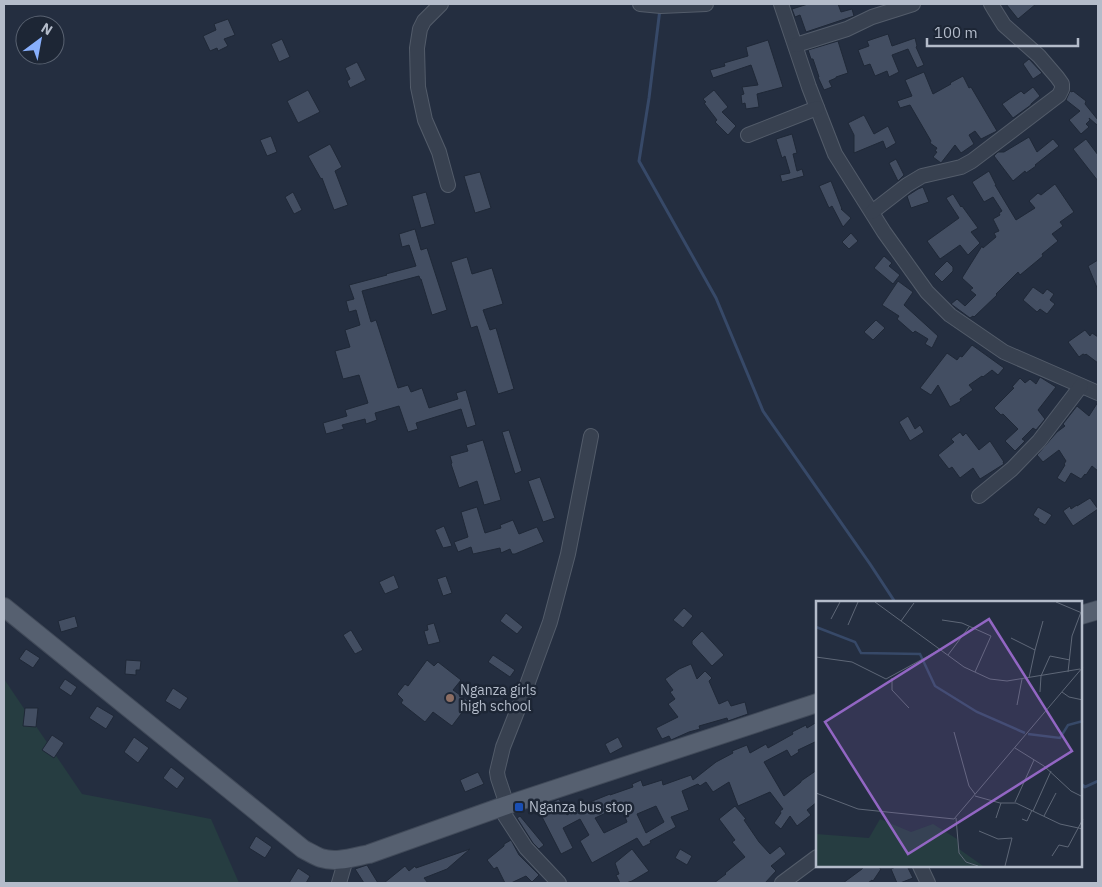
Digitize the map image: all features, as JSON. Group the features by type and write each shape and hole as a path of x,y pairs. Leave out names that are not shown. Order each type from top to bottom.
{"main road":[{"path":"4,606 303,849 319,858 331,860 369,854 503,806 816,702"},
{"path":"1082,615 1098,610"}],"street":[{"path":"441,4 424,21 420,29 417,48 418,87 425,120 439,152 448,185"},
{"path":"640,4 661,6 706,4"},
{"path":"781,4 835,154 884,232 927,292 950,315 1004,352 1098,393"},
{"path":"796,45 847,29 872,17 913,4"},
{"path":"872,212 922,176 961,167 972,161 1059,96 1062,84 1057,77 1039,56 1004,25 991,4"},
{"path":"748,134 817,108"},
{"path":"979,496 1012,469 1039,441 1081,386"},
{"path":"559,883 526,848 503,806 498,772 503,747 550,622 568,554 591,436"},
{"path":"782,883 816,858"},
{"path":"339,883 346,859"},
{"path":"920,867 928,883"}],"green space":[{"path":"4,679 82,794 211,819 239,883 4,883"}],"building":[{"path":"808,4 838,4 841,12 852,9 854,16 806,32 800,15 795,17 792,9"},
{"path":"1006,4 1036,4 1018,19"},
{"path":"228,19 235,35 224,39 228,46 218,51 217,48 210,51 203,36 216,30 214,24"},
{"path":"888,34 892,46 915,38 916,47 924,65 917,68 908,49 892,55 899,72 889,77 887,71 875,76 870,64 864,66 858,50 869,46 867,41"},
{"path":"282,39 290,57 279,62 271,44"},
{"path":"768,40 783,87 757,94 759,107 746,109 745,103 742,104 741,95 744,94 742,87 758,85 751,65 713,78 710,70 725,66 724,63 748,56 746,47"},
{"path":"838,41 848,73 829,81 832,87 824,90 808,50"},
{"path":"1029,59 1042,73 1033,79 1023,64"},
{"path":"357,62 366,80 350,88 347,81 350,79 345,68"},
{"path":"924,72 933,94 963,76 997,131 981,139 975,131 969,135 974,144 961,153 955,145 941,163 933,157 937,152 935,151 937,148 930,143 931,141 910,105 900,108 897,101 912,96 905,80"},
{"path":"1033,87 1040,96 1013,118 1002,104 1021,91 1024,94"},
{"path":"308,90 320,112 298,123 287,101"},
{"path":"714,90 728,107 722,112 736,126 728,135 715,122 717,120 704,103 706,102 703,99"},
{"path":"1070,91 1073,91 1086,101 1085,104 1098,120 1097,125 1089,118 1090,120 1086,124 1089,127 1081,134 1069,120 1080,111 1066,100"},
{"path":"864,115 874,134 888,126 896,143 886,149 883,141 854,153 854,135 848,123"},
{"path":"792,134 797,153 793,154 797,171 802,169 804,176 782,182 780,175 790,173 785,156 782,158 776,139"},
{"path":"271,136 277,152 267,156 260,140"},
{"path":"1029,137 1037,152 1053,139 1059,146 1036,166 1026,173 1025,171 1013,181 994,156 998,152 1004,152"},
{"path":"1086,139 1098,155 1098,181 1073,149"},
{"path":"330,144 342,167 335,171 348,205 334,210 322,178 308,156"},
{"path":"896,159 904,175 898,181 889,163"},
{"path":"989,171 995,185 1016,220 1035,208 1029,201 1038,193 1041,195 1055,184 1074,212 1060,222 1063,226 1052,234 1058,241 1020,275 1018,272 997,295 974,317 970,318 951,304 957,299 965,306 976,295 970,290 973,288 962,278 982,246 983,248 996,237 994,233 999,231 993,219 1000,215 999,213 1002,211 993,197 984,202 972,182"},
{"path":"480,172 491,208 475,213 464,176"},
{"path":"831,181 841,209 851,218 843,227 832,206 829,208 819,186"},
{"path":"923,187 929,202 911,208 907,196"},
{"path":"293,192 302,210 294,214 285,197"},
{"path":"426,192 435,224 421,228 412,196"},
{"path":"953,194 978,228 971,232 980,243 968,255 960,245 940,259 927,241 959,218 946,198"},
{"path":"415,229 421,250 427,248 447,310 432,315 419,276 362,291 371,322 376,320 398,388 408,385 411,392 422,388 429,408 458,399 456,393 466,390 476,425 467,428 461,409 416,423 418,429 408,432 399,406 375,413 377,420 366,424 365,419 342,425 344,429 326,434 323,423 347,416 345,410 368,403 359,375 343,379 335,351 350,347 345,330 360,325 356,310 349,312 346,301 354,299 349,285 416,266 409,245 402,247 399,234"},
{"path":"851,233 858,241 849,249 842,242"},
{"path":"884,256 892,263 889,266 900,275 893,284 874,268"},
{"path":"467,257 472,274 492,268 503,304 483,310 490,330 496,328 514,389 498,394 477,326 471,328 451,262"},
{"path":"1098,260 1098,290 1088,266"},
{"path":"947,261 953,267 953,271 942,282 934,274"},
{"path":"898,281 913,292 904,305 938,336 932,348 925,344 928,339 915,331 913,333 897,319 899,316 882,305"},
{"path":"1033,287 1043,294 1047,289 1054,294 1050,300 1055,304 1047,314 1040,309 1037,312 1023,300"},
{"path":"876,320 885,328 873,340 864,332"},
{"path":"1085,330 1090,336 1092,333 1098,337 1098,363 1086,354 1079,357 1068,342"},
{"path":"972,345 1004,368 998,375 992,370 982,376 969,385 973,390 960,399 961,401 950,407 938,385 931,395 920,388 947,353 957,360"},
{"path":"1040,377 1056,387 1038,410 1045,419 1036,430 1033,428 1022,439 1025,441 1015,451 1005,441 1018,429 994,408 1014,388 1012,387 1020,378 1025,383 1030,379 1036,384"},
{"path":"1098,402 1098,471 1092,466 1081,479 1071,473 1065,483 1057,478 1066,461 1059,450 1043,462 1037,455 1057,432 1065,426 1063,424 1077,406 1089,416"},
{"path":"908,416 915,429 920,425 924,432 910,441 899,422"},
{"path":"509,430 522,471 515,474 502,432"},
{"path":"960,432 963,436 966,433 979,450 990,441 1004,464 980,479 973,468 960,478 952,467 949,469 938,455 954,442 951,439"},
{"path":"483,440 501,500 484,505 477,481 459,488 450,456 468,451 466,445"},
{"path":"540,477 555,518 543,522 528,481"},
{"path":"1090,498 1098,509 1073,526 1063,511 1070,506 1071,509"},
{"path":"477,507 485,533 501,528 500,525 513,520 519,534 537,527 544,542 515,554 512,554 510,549 501,553 500,548 473,554 471,547 458,552 454,542 468,537 461,512"},
{"path":"1038,507 1052,515 1045,525 1033,515"},
{"path":"444,526 452,546 443,548 435,530"},
{"path":"394,575 399,588 385,594 379,582"},
{"path":"446,576 452,593 443,596 437,579"},
{"path":"684,608 693,616 683,628 673,620"},
{"path":"506,613 523,627 517,634 500,621"},
{"path":"75,616 78,627 61,632 58,621"},
{"path":"434,623 440,642 428,645 424,631 428,630 427,625"},
{"path":"351,630 363,650 355,654 343,635"},
{"path":"702,631 724,655 712,666 692,644 692,641"},
{"path":"26,649 40,658 33,668 19,659"},
{"path":"493,655 515,670 510,677 488,662"},
{"path":"126,660 141,661 140,670 136,670 136,675 125,674"},
{"path":"427,660 434,666 438,662 461,680 453,690 470,702 452,726 433,712 425,722 401,703 403,700 397,694 405,684 408,686"},
{"path":"691,664 697,679 705,671 712,678 709,681 719,704 728,700 731,706 745,702 748,714 728,721 727,718 699,726 700,729 671,740 669,736 662,739 656,728 678,717 668,704 675,699 670,692 673,690 665,679 679,669"},
{"path":"65,679 77,687 71,696 59,688"},
{"path":"173,688 188,698 180,710 165,701"},
{"path":"97,706 114,716 106,729 89,718"},
{"path":"25,708 38,708 36,727 23,726"},
{"path":"816,723 816,741 798,750 799,752 791,757 787,750 764,762 784,796 816,771 816,803 807,810 811,815 797,826 790,816 781,829 774,823 783,809 770,792 738,806 729,782 713,792 706,782 700,786 698,784 682,791 689,810 671,817 676,827 650,841 651,843 643,847 637,838 592,863 580,841 589,835 580,819 563,828 573,848 561,854 538,809 559,799 567,815 585,804 633,787 632,784 641,780 643,786 662,780 663,785 691,775 693,780 716,762 733,753 732,751 747,745 750,753 766,744 768,748 806,725 807,728","holes":["621,806 627,822 604,833 595,818","656,806 664,822 646,833 637,814"]},
{"path":"52,735 64,743 54,758 42,750"},
{"path":"134,737 149,748 138,763 124,752"},
{"path":"618,737 623,747 610,754 605,744"},
{"path":"171,767 185,778 177,789 163,778"},
{"path":"478,772 484,784 465,792 460,780"},
{"path":"735,806 746,819 744,820 759,842 770,854 780,846 786,854 771,866 776,871 765,883 714,883 745,857 732,842 735,840 719,819"},
{"path":"520,816 544,845 539,849 517,818"},
{"path":"256,836 272,847 265,858 249,848"},
{"path":"511,840 519,855 539,875 532,882 526,876 511,883 505,883 497,867 494,869 487,860"},
{"path":"470,849 447,869 424,878 428,883 384,883 405,866 409,871 415,866 416,868"},
{"path":"632,849 649,871 632,881 620,883 616,875 619,874 615,863"},
{"path":"680,849 692,856 687,865 675,858"},
{"path":"367,865 378,883 364,883 355,869"},
{"path":"863,867 878,867 881,869 873,881 868,883 843,883"},
{"path":"908,867 913,878 897,883 891,869"},
{"path":"298,868 310,876 306,883 289,883"}],"waterway":[{"path":"660,9 639,161 716,298 763,411 894,601"},
{"path":"1082,785 1085,787 1098,781"}],"place":[{"name":"Nganza girls high school","path":"450,698"},
{"name":"Nganza bus stop","path":"519,807"}]}
